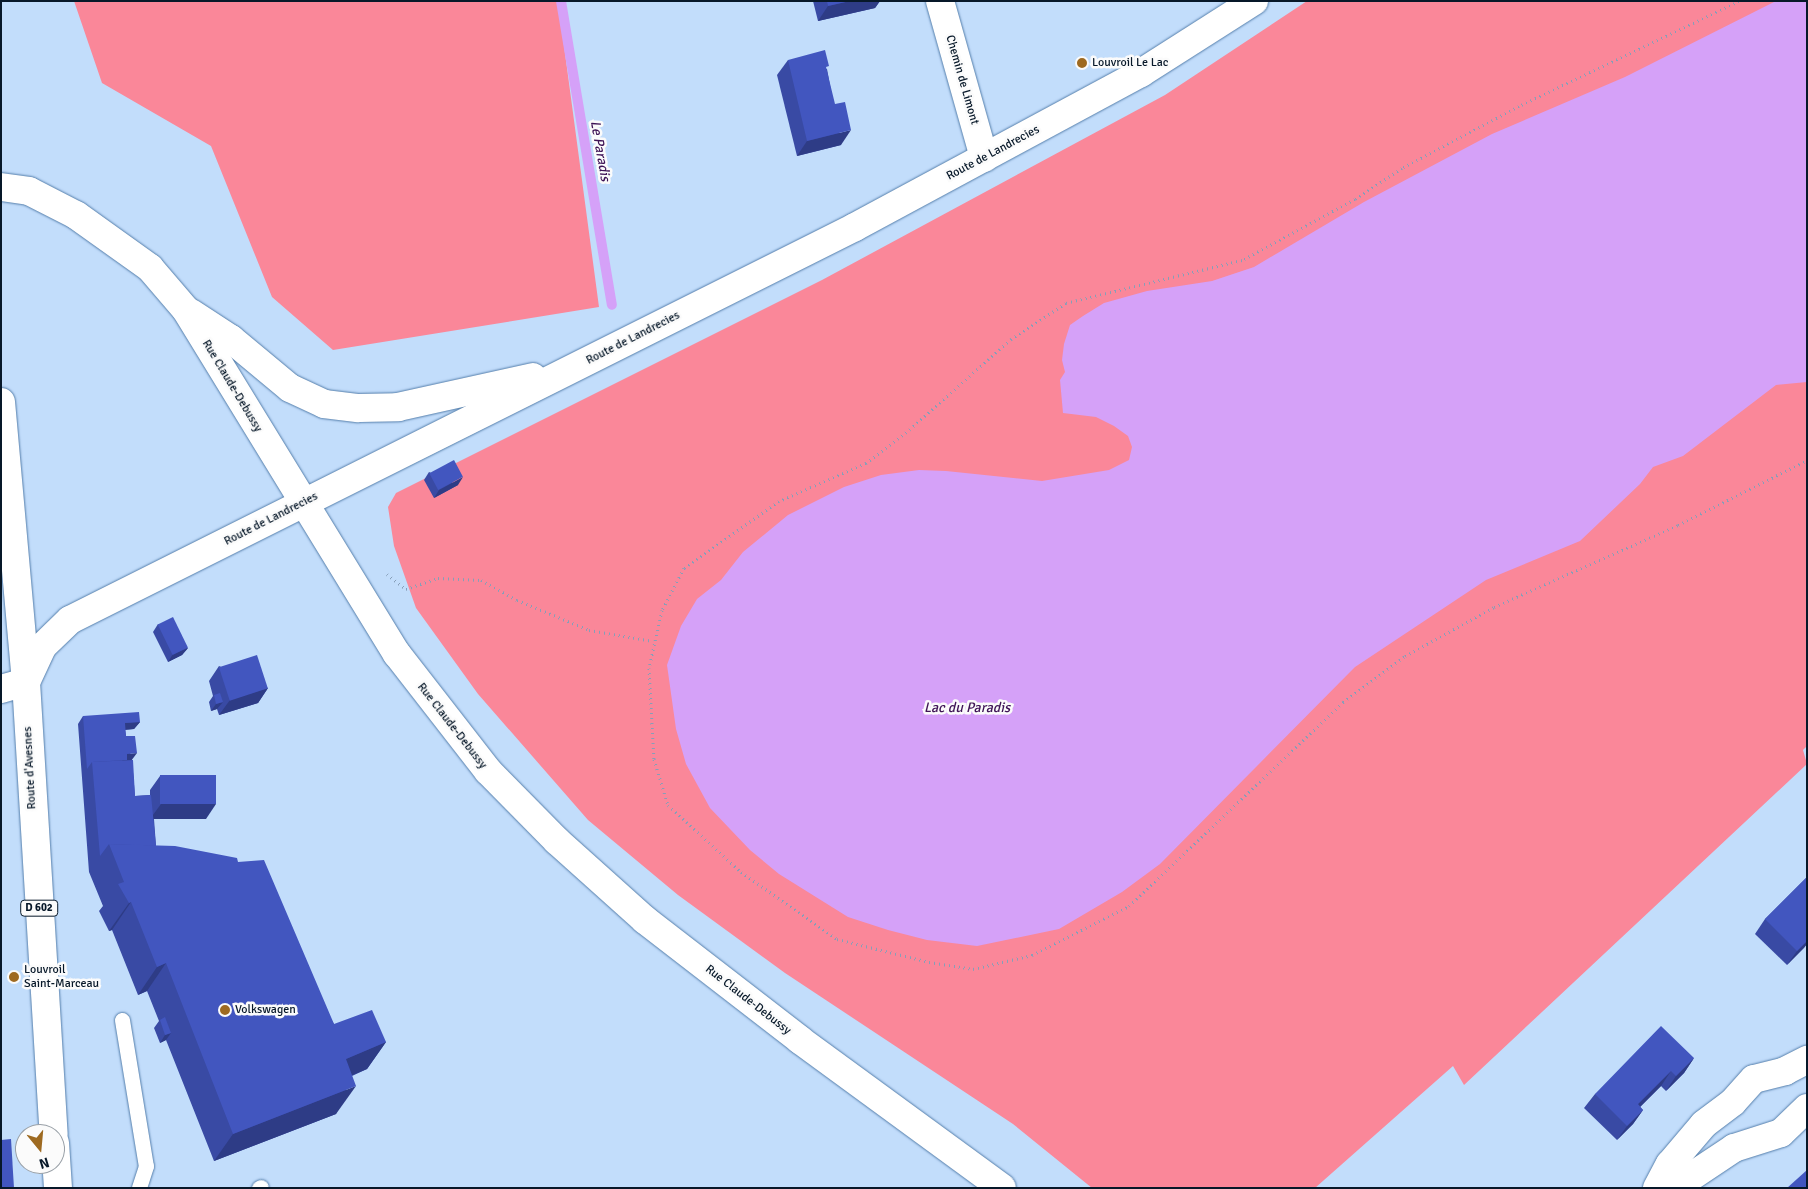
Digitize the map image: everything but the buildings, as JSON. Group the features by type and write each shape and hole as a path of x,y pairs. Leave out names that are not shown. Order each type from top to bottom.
{"main road":[{"name":"Chemin de Limont","path":"940,1 984,158"},
{"name":"Route de Landrecies","path":"14,686 42,647 70,620 856,227 1141,73 1254,1"},
{"name":"Rue Claude-Debussy","path":"1,187 29,191 76,215 150,268 186,310 347,578 397,654 438,710 488,771 557,842 668,938 800,1040 1002,1188"},
{"path":"186,310 231,339 290,388 324,404 359,408 398,407 574,368"},
{"name":"Route d'Avesnes","path":"1,402 14,686 53,1124"},
{"path":"1657,1188 1670,1164 1704,1124 1733,1102 1754,1079 1785,1071 1807,1060"},
{"path":"1733,1102 1735,1126 1754,1142"},
{"path":"1674,1188 1708,1162 1734,1148 1794,1134 1807,1108"},
{"path":"57,1174 58,1188"}],"lane":[{"path":"122,1020 146,1166 139,1188"}],"path":[{"path":"1739,1 1518,106 1402,168 1355,199 1242,260 1066,303 1011,339 910,429 866,463 779,501 684,568 662,610 653,641 649,668 654,760 668,805 741,872 837,939 929,962 973,968 1032,955 1129,906 1343,702 1405,656 1494,607 1678,525 1807,460"},
{"path":"347,578 378,568 406,589 438,578 482,580 517,600 589,630 653,641"}],"shaded area":[{"path":"74,1 558,1 599,307 333,350 272,297 211,146 102,83"},
{"path":"1307,1 1807,1 1807,746 1803,750 1807,764 1464,1085 1453,1066 1315,1188 1092,1188 1013,1124 785,973 678,895 588,820 478,694 416,608 394,546 388,507 396,493 822,280 1165,95"}],"water":[{"name":"Lac du Paradis","path":"1776,1 1807,1 1807,382 1776,385 1683,456 1653,467 1640,484 1580,541 1486,580 1355,667 1160,864 1122,892 1059,929 977,946 927,940 848,917 779,874 750,850 710,808 686,764 676,729 667,665 681,626 697,599 721,580 743,552 788,515 844,487 881,475 919,470 946,471 1042,481 1109,470 1129,460 1132,447 1128,436 1114,426 1096,417 1063,413 1060,380 1065,372 1062,360 1064,344 1070,325 1104,303 1147,291 1212,281 1254,267 1364,202 1492,134 1625,77"}],"waterway":[{"name":"Le Paradis","path":"561,1 612,305"}],"place":[{"name":"Louvroil Le Lac","path":"1082,63"},
{"name":"Louvroil Saint-Marceau","path":"14,977"},
{"name":"Volkswagen","path":"225,1010"}]}
